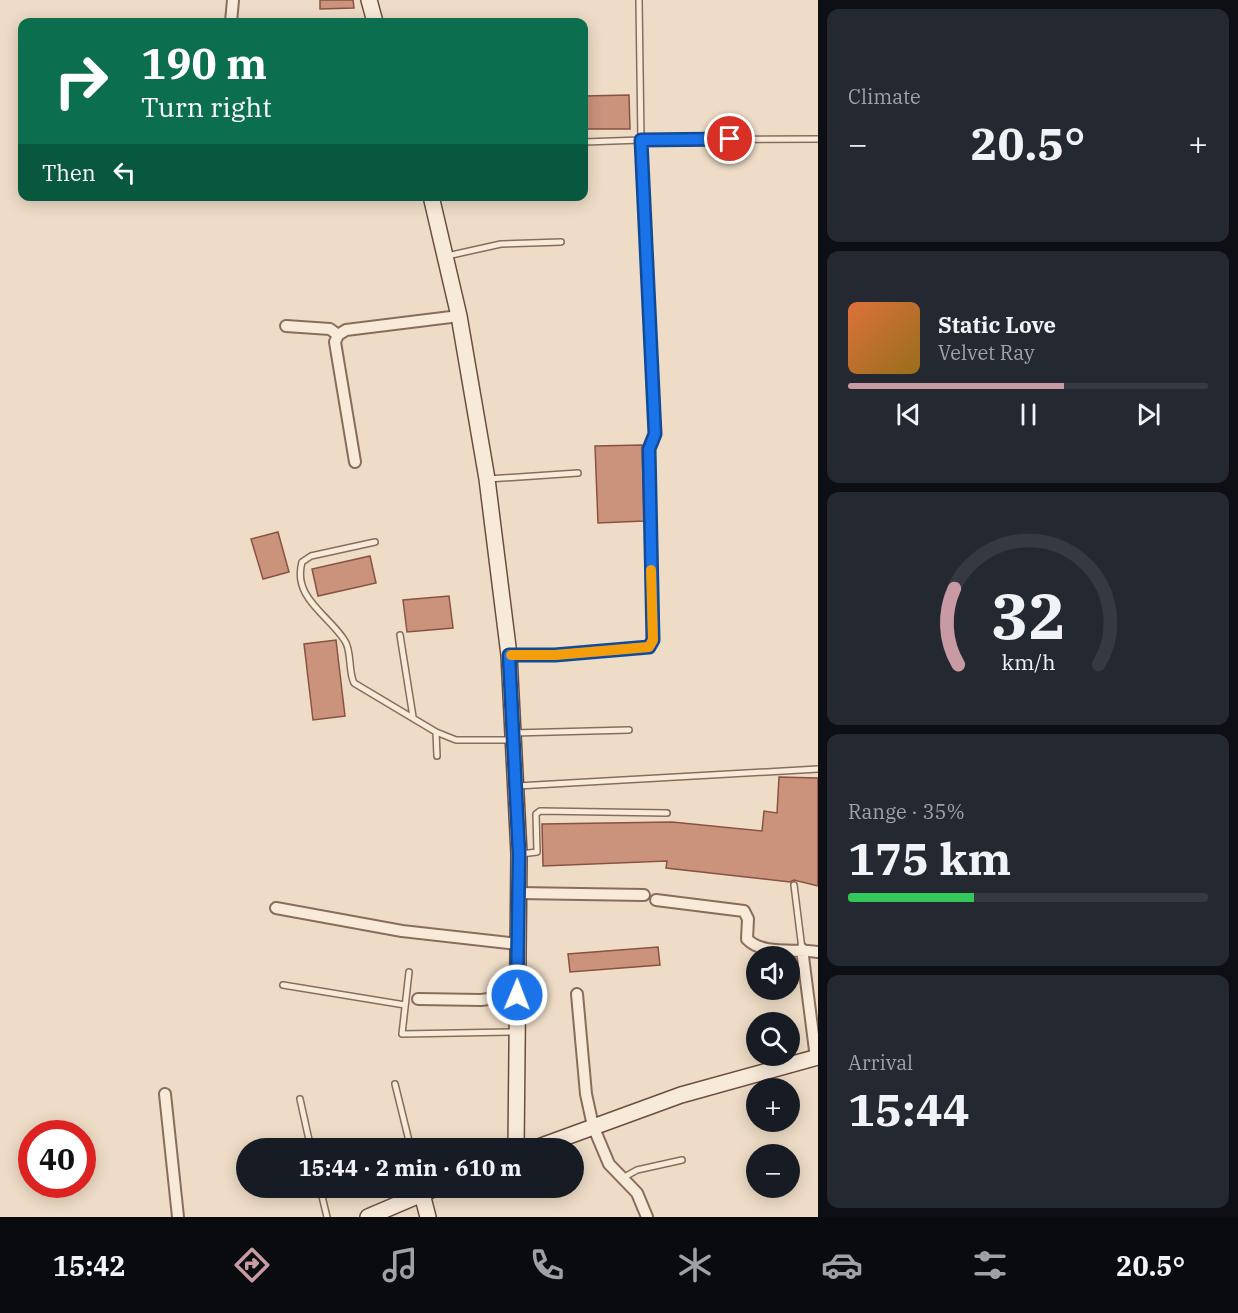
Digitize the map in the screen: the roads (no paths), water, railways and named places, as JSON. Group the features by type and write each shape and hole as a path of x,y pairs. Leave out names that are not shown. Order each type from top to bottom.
{"street":[{"path":"231,18 233,0"},
{"path":"369,0 374,18"},
{"path":"432,201 459,316 486,479 509,655 519,854 516,1138"},
{"path":"355,462 335,342 338,335 346,330 459,316"},
{"path":"286,326 330,329 338,335"},
{"path":"518,893 644,895"},
{"path":"656,900 744,911 748,919 747,939 753,946 765,949 802,949 818,952"},
{"path":"276,908 445,937 518,944"},
{"path":"562,1138 681,1095 817,1057 802,949"},
{"path":"577,994 586,1094 593,1126 609,1164 637,1193 647,1217"},
{"path":"418,999 481,1000 517,995"},
{"path":"165,1094 178,1217"},
{"path":"368,1217 409,1198"},
{"path":"427,1198 428,1217"}],"lane":[{"path":"509,655 555,655 649,647 653,640 649,449 655,434 641,140 639,0"},
{"path":"588,142 818,139"},
{"path":"446,257 501,244 561,242"},
{"path":"486,479 578,473"},
{"path":"375,542 310,556 302,562 300,571 302,589 320,615 346,643 354,683 436,732 456,740 629,730"},
{"path":"400,635 413,717"},
{"path":"436,732 437,756"},
{"path":"515,786 818,769"},
{"path":"519,854 537,852 536,814 540,811 667,813"},
{"path":"794,885 802,949"},
{"path":"409,972 402,1034 517,1032"},
{"path":"284,985 405,1005"},
{"path":"395,1084 408,1138"},
{"path":"300,1099 309,1138"},
{"path":"621,1179 637,1170 682,1160"},
{"path":"322,1198 327,1217"}]}
